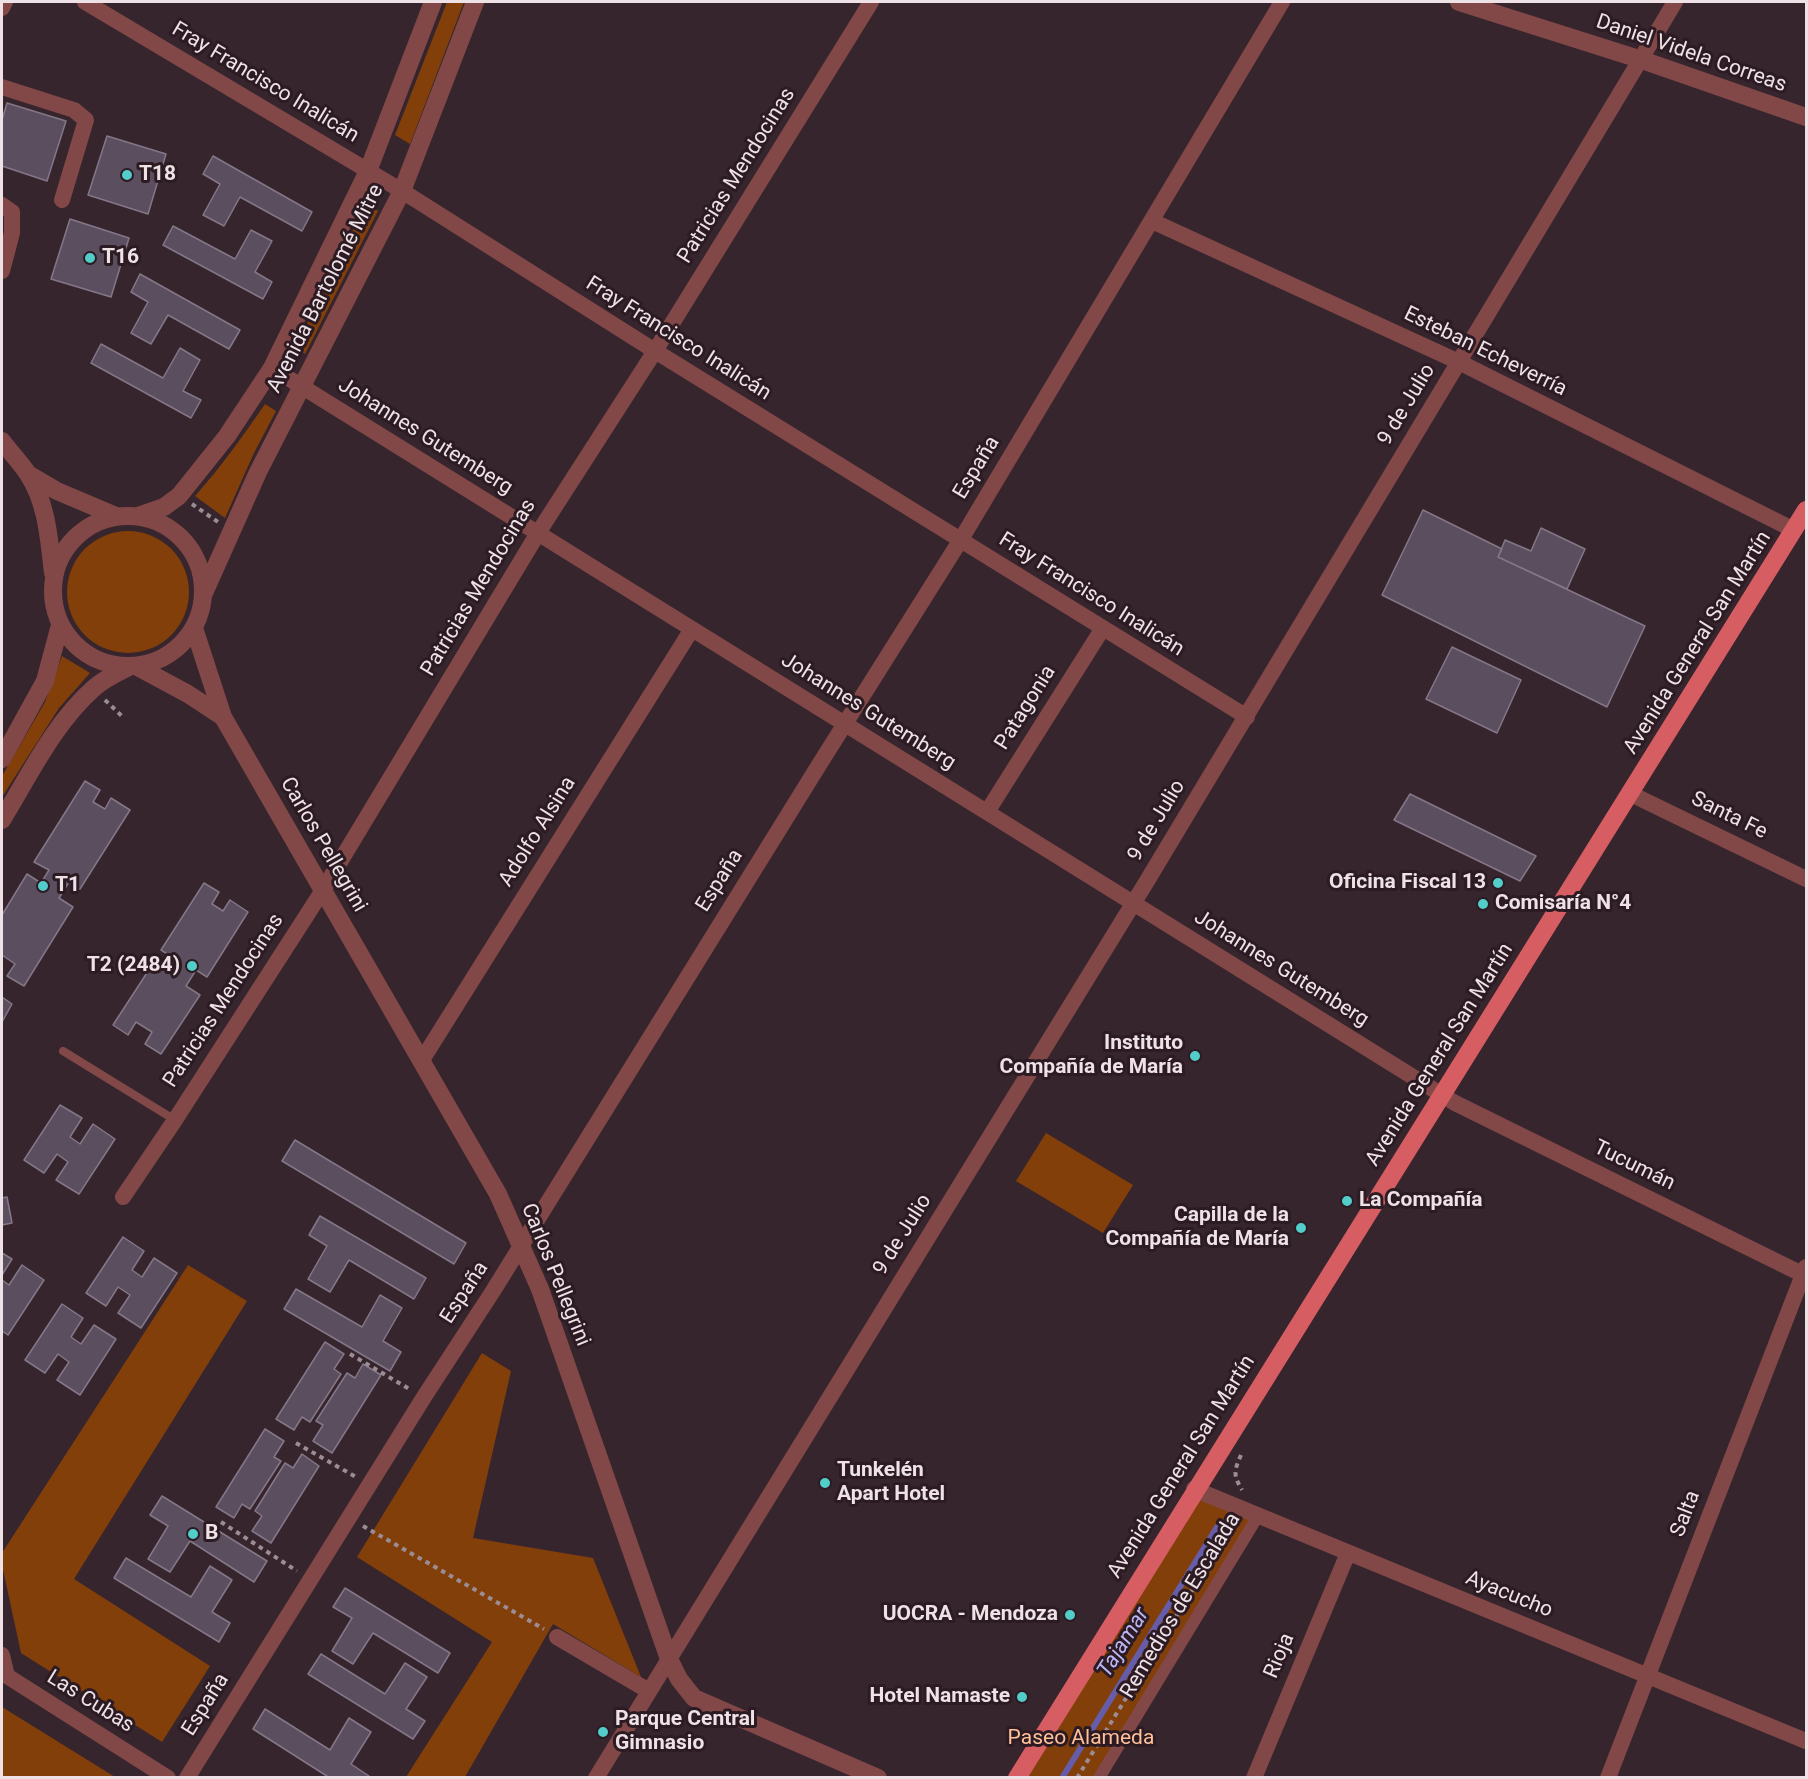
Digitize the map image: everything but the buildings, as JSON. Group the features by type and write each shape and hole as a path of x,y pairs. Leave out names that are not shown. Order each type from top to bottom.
{"main road":[{"name":"Avenida General San Martín","path":"1017,1778 1194,1489 1632,794 1800,533 1806,510"}],"street":[{"path":"2,8 6,2"},
{"name":"Fray Francisco Inalicán","path":"85,2 402,191 655,351 1247,717"},
{"name":"Avenida Bartolomé Mitre","path":"138,516 164,507 179,495 227,436 272,368 368,171 433,2"},
{"name":"Avenida Bartolomé Mitre","path":"204,593 258,472 402,191 475,2"},
{"name":"Patricias Mendocinas","path":"123,1197 322,890 538,533 655,351 872,2"},
{"name":"España","path":"187,1778 423,1397 522,1245 960,540 1282,2"},
{"name":"Daniel Videla Correas","path":"1459,2 1639,59 1806,117"},
{"name":"9 de Julio","path":"649,1691 1247,717 1639,59 1676,2"},
{"path":"2,87 74,110 86,120 62,200"},
{"path":"2,206 12,212 12,233 2,271"},
{"name":"Esteban Echeverría","path":"1152,221 1459,362 1800,533"},
{"name":"Johannes Gutemberg","path":"272,368 1442,1095"},
{"path":"2,441 28,474 38,493 47,522 54,576 53,601 60,625 73,642 89,656 108,664 132,666"},
{"path":"28,474 57,491 116,516"},
{"path":"2,820 48,744 94,688 111,676 132,666 157,661 175,651 194,628 201,611 204,593 202,572 194,553 181,537 154,520 138,516 116,516 94,523 75,537 61,555 54,576"},
{"path":"2,759 45,681 60,625"},
{"name":"Carlos Pellegrini","path":"194,628 223,717 498,1194 522,1245 544,1300 669,1659 679,1679 694,1698 879,1778"},
{"name":"Patagonia","path":"987,812 1103,628"},
{"name":"Adolfo Alsina","path":"422,1060 692,629"},
{"name":"Carlos Pellegrini","path":"132,666 188,694 223,717"},
{"name":"Santa Fe","path":"1632,794 1806,879"},
{"name":"Tucumán","path":"1442,1095 1806,1272"},
{"name":"Salta","path":"1608,1778 1806,1272"},
{"name":"Ayacucho","path":"1194,1489 1806,1741"},
{"name":"Remedios de Escalada","path":"1099,1778 1258,1516"},
{"name":"Rioja","path":"1254,1778 1348,1553"},
{"path":"558,1637 649,1691 596,1778"},
{"name":"Las Cubas","path":"2,1654 7,1676 168,1778"}],"lane":[{"path":"63,1051 175,1120"}],"path":[{"path":"179,495 232,532"},
{"path":"350,1354 423,1397"},
{"path":"296,1443 370,1484"},
{"path":"349,1518 558,1637"},
{"path":"222,1522 310,1580"}],"green space":[{"path":"447,2 464,2 410,144 395,135"},
{"path":"366,203 378,211 305,354 295,348"},
{"path":"265,404 276,411 225,518 195,496 232,451"},
{"path":"128,531 151,535 171,549 185,569 189,592 185,615 171,635 151,649 128,653 105,649 85,635 71,615 67,592 71,569 85,549 105,535"},
{"path":"62,656 90,673 59,708 2,797 2,776 45,702"},
{"path":"1046,1133 1133,1185 1103,1233 1016,1181"},
{"path":"188,1265 247,1301 74,1579 210,1666 162,1742 21,1653 2,1565 2,1553"},
{"path":"482,1353 511,1371 473,1538 593,1558 641,1677 553,1624 465,1777 406,1777 492,1642 357,1557"},
{"name":"Paseo Alameda","path":"1194,1489 1258,1516 1099,1777 1017,1778"},
{"path":"2,1707 115,1777 2,1777"}],"waterway":[{"name":"Tajamar","path":"1062,1778 1217,1527"}],"place":[{"name":"T18","path":"127,175"},
{"name":"T16","path":"90,258"},
{"name":"Oficina Fiscal 13","path":"1498,883"},
{"name":"T1","path":"43,886"},
{"name":"Comisaría N°4","path":"1483,904"},
{"name":"T2 (2484)","path":"192,966"},
{"name":"Instituto Compañía de María","path":"1195,1056"},
{"name":"La Compañía","path":"1347,1201"},
{"name":"Capilla de la Compañía de María","path":"1301,1228"},
{"name":"Tunkelén Apart Hotel","path":"825,1483"},
{"name":"B","path":"193,1534"},
{"name":"UOCRA - Mendoza","path":"1070,1615"},
{"name":"Hotel Namaste","path":"1022,1697"},
{"name":"Parque Central Gimnasio","path":"603,1732"}]}
